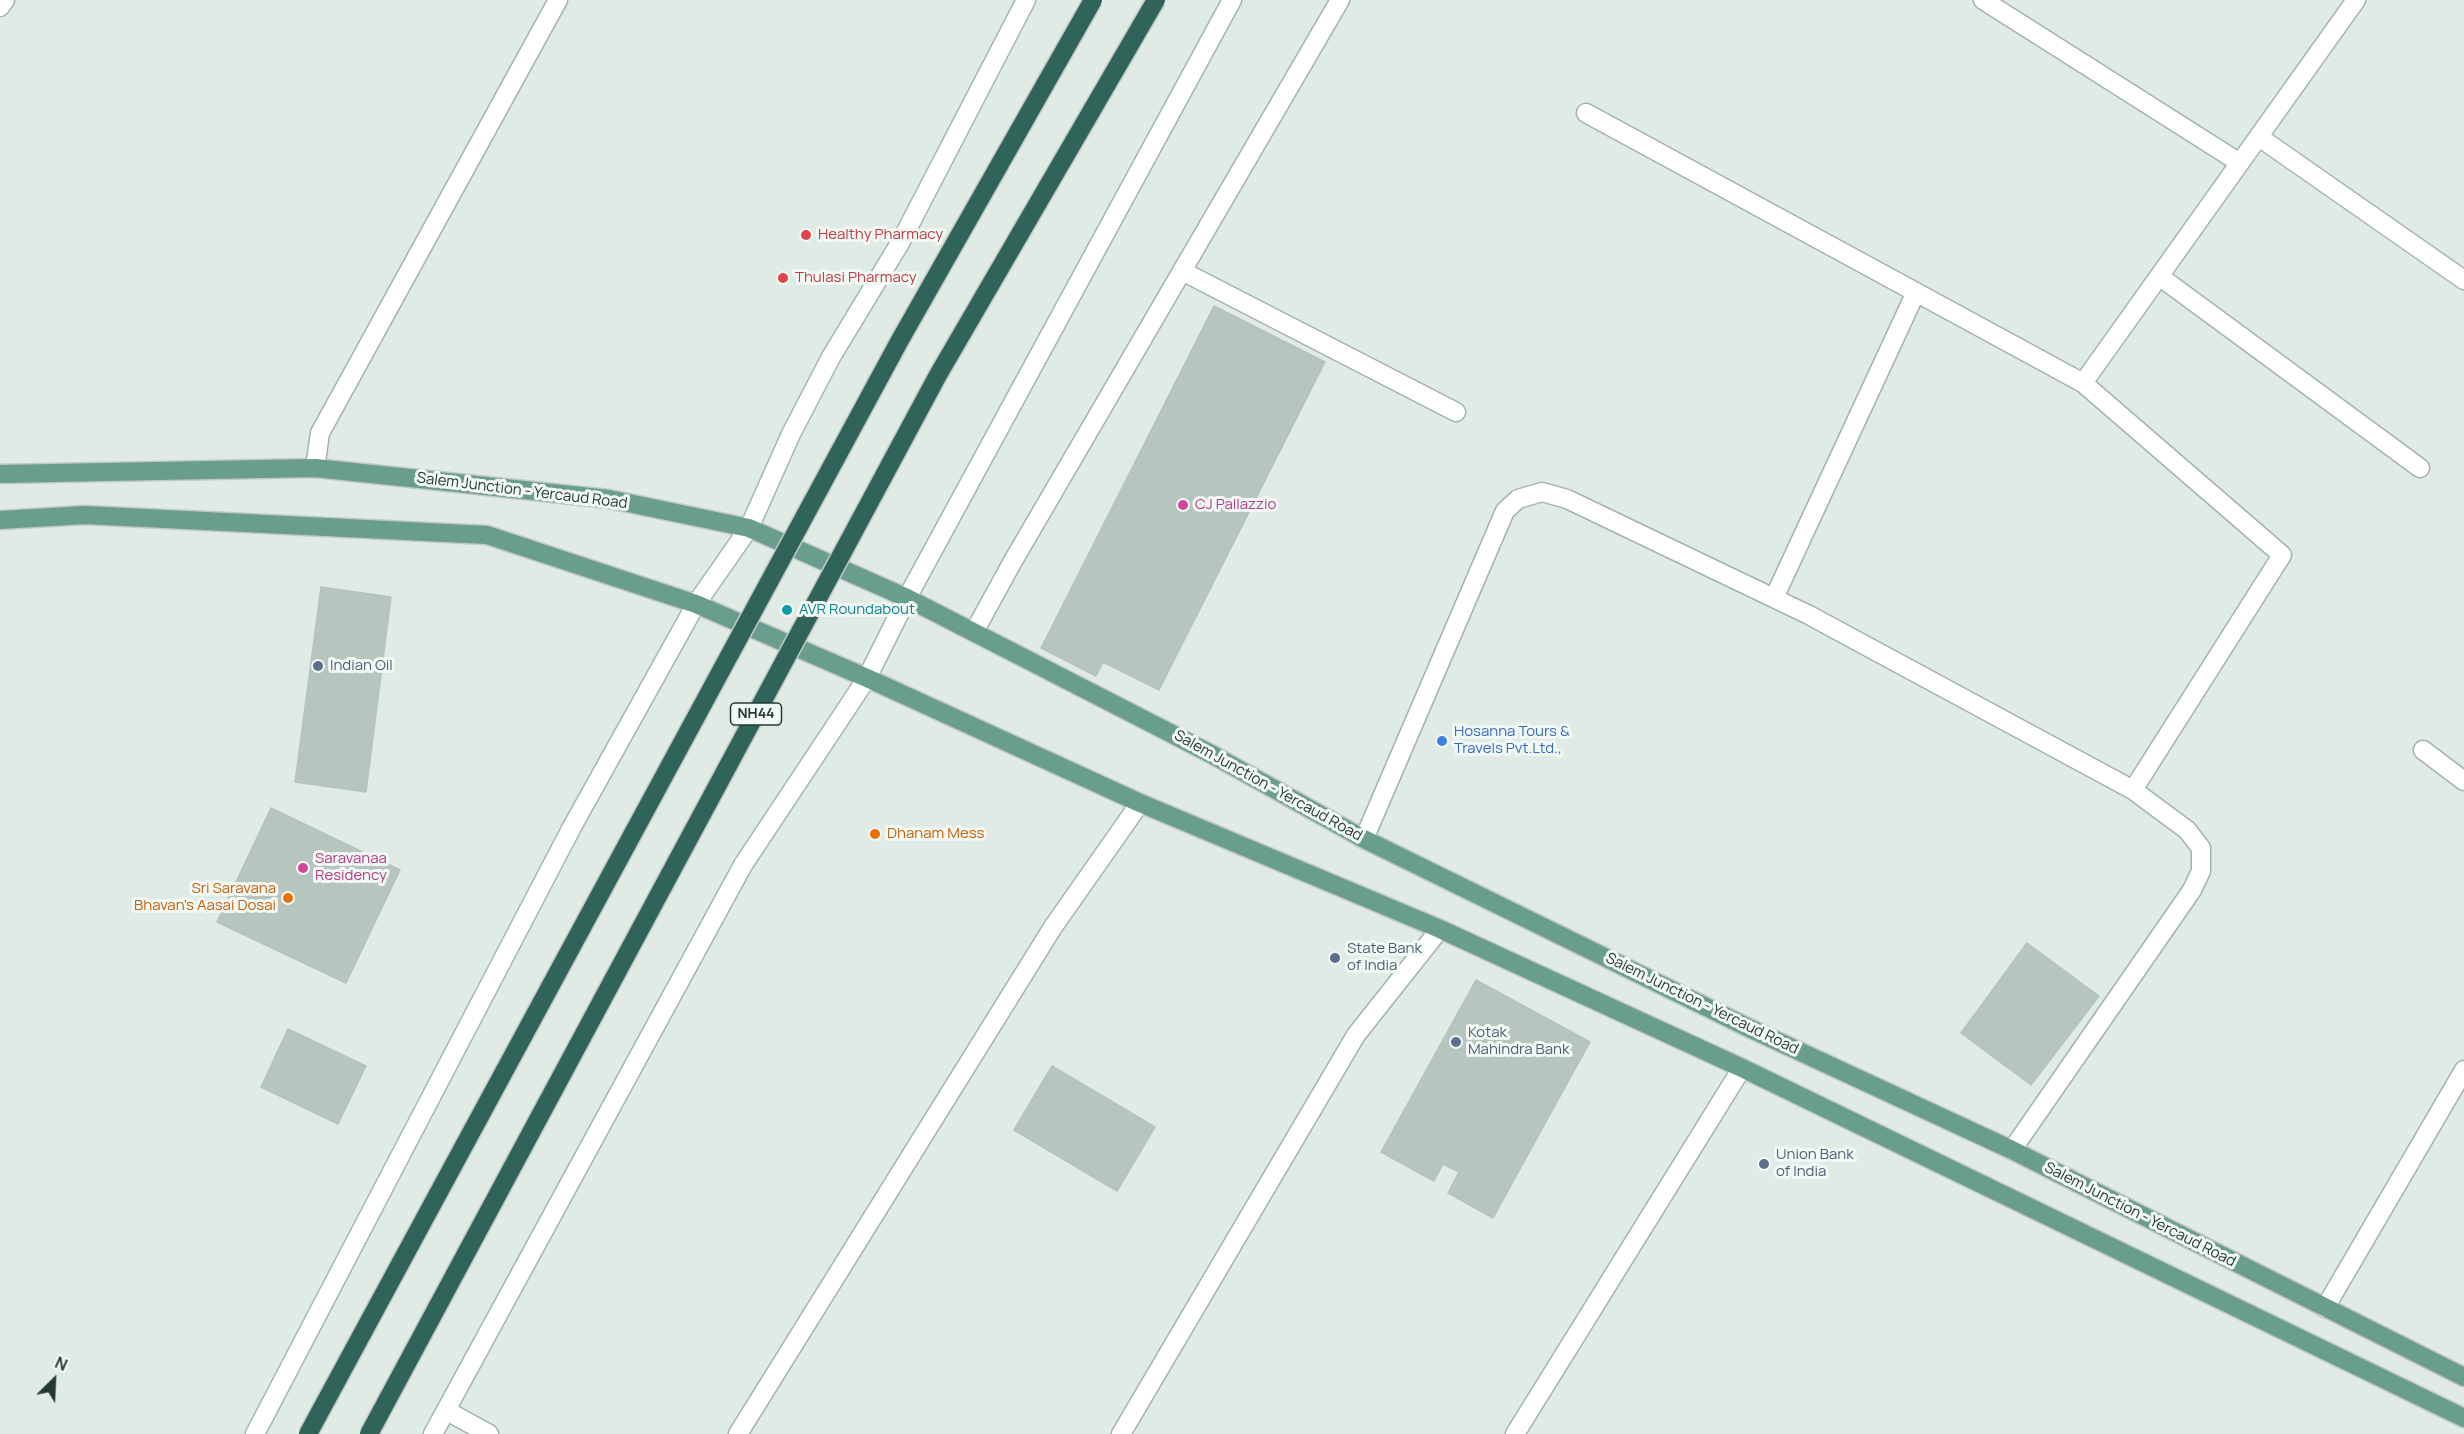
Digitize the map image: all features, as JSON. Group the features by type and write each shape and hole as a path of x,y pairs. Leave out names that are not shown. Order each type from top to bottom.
{"highway":[{"path":"308,1434 900,340 1093,0"},
{"name":"NH44","path":"369,1434 938,375 1156,0"}],"main road":[{"name":"Salem Junction - Yercaud Road","path":"0,474 315,468 609,499 749,528 907,598 1213,755 1364,839 1749,1028 2012,1150 2464,1377"},
{"path":"0,520 85,515 487,535 696,604 867,678 1140,803 1440,929 1742,1068 2464,1418"}],"street":[{"path":"0,7 5,0"},
{"path":"315,468 320,433 558,0"},
{"path":"255,1434 572,827 696,604 749,528 791,434 831,357 900,243 1026,0"},
{"path":"433,1434 743,866 867,678 907,598 1232,0"},
{"path":"974,632 1340,0"},
{"path":"1983,0 2240,163"},
{"path":"2083,382 2356,0"},
{"path":"1586,113 2083,382 2282,555 2133,790"},
{"path":"2259,137 2464,280"},
{"path":"1182,271 1456,412"},
{"path":"2159,276 2420,468"},
{"path":"1774,598 1917,292"},
{"path":"1364,839 1498,525 1505,511 1518,499 1542,492 1567,499 1774,598 2133,790 2187,830 2201,848 2201,871 2192,890 2012,1150"},
{"path":"2423,750 2464,781"},
{"path":"738,1434 1053,927 1140,803"},
{"path":"1121,1434 1356,1035 1440,929"},
{"path":"1515,1434 1742,1068"},
{"path":"2325,1308 2464,1071"},
{"path":"447,1411 489,1434"}],"building":[{"name":"CJ Pallazzio","path":"1214,306 1325,362 1159,690 1103,662 1096,676 1041,648"},
{"path":"321,587 391,597 366,792 295,782"},
{"path":"271,808 400,870 346,983 217,922"},
{"path":"2027,943 2099,996 2031,1085 1961,1033"},
{"path":"1476,980 1590,1042 1493,1218 1448,1193 1459,1172 1443,1164 1434,1181 1381,1152"},
{"path":"288,1029 366,1066 338,1124 261,1087"},
{"path":"1052,1066 1155,1127 1117,1191 1014,1130"}],"place":[{"name":"Healthy Pharmacy","path":"806,235"},
{"name":"Thulasi Pharmacy","path":"783,278"},
{"name":"CJ Pallazzio","path":"1183,505"},
{"name":"AVR Roundabout","path":"787,610"},
{"name":"Indian Oil","path":"318,666"},
{"name":"Hosanna Tours & Travels Pvt.Ltd.,","path":"1442,741"},
{"name":"Dhanam Mess","path":"875,834"},
{"name":"Saravanaa Residency","path":"303,868"},
{"name":"Sri Saravana Bhavan's Aasai Dosai","path":"288,898"},
{"name":"State Bank of India","path":"1335,958"},
{"name":"Kotak Mahindra Bank","path":"1456,1042"},
{"name":"Union Bank of India","path":"1764,1164"}]}
